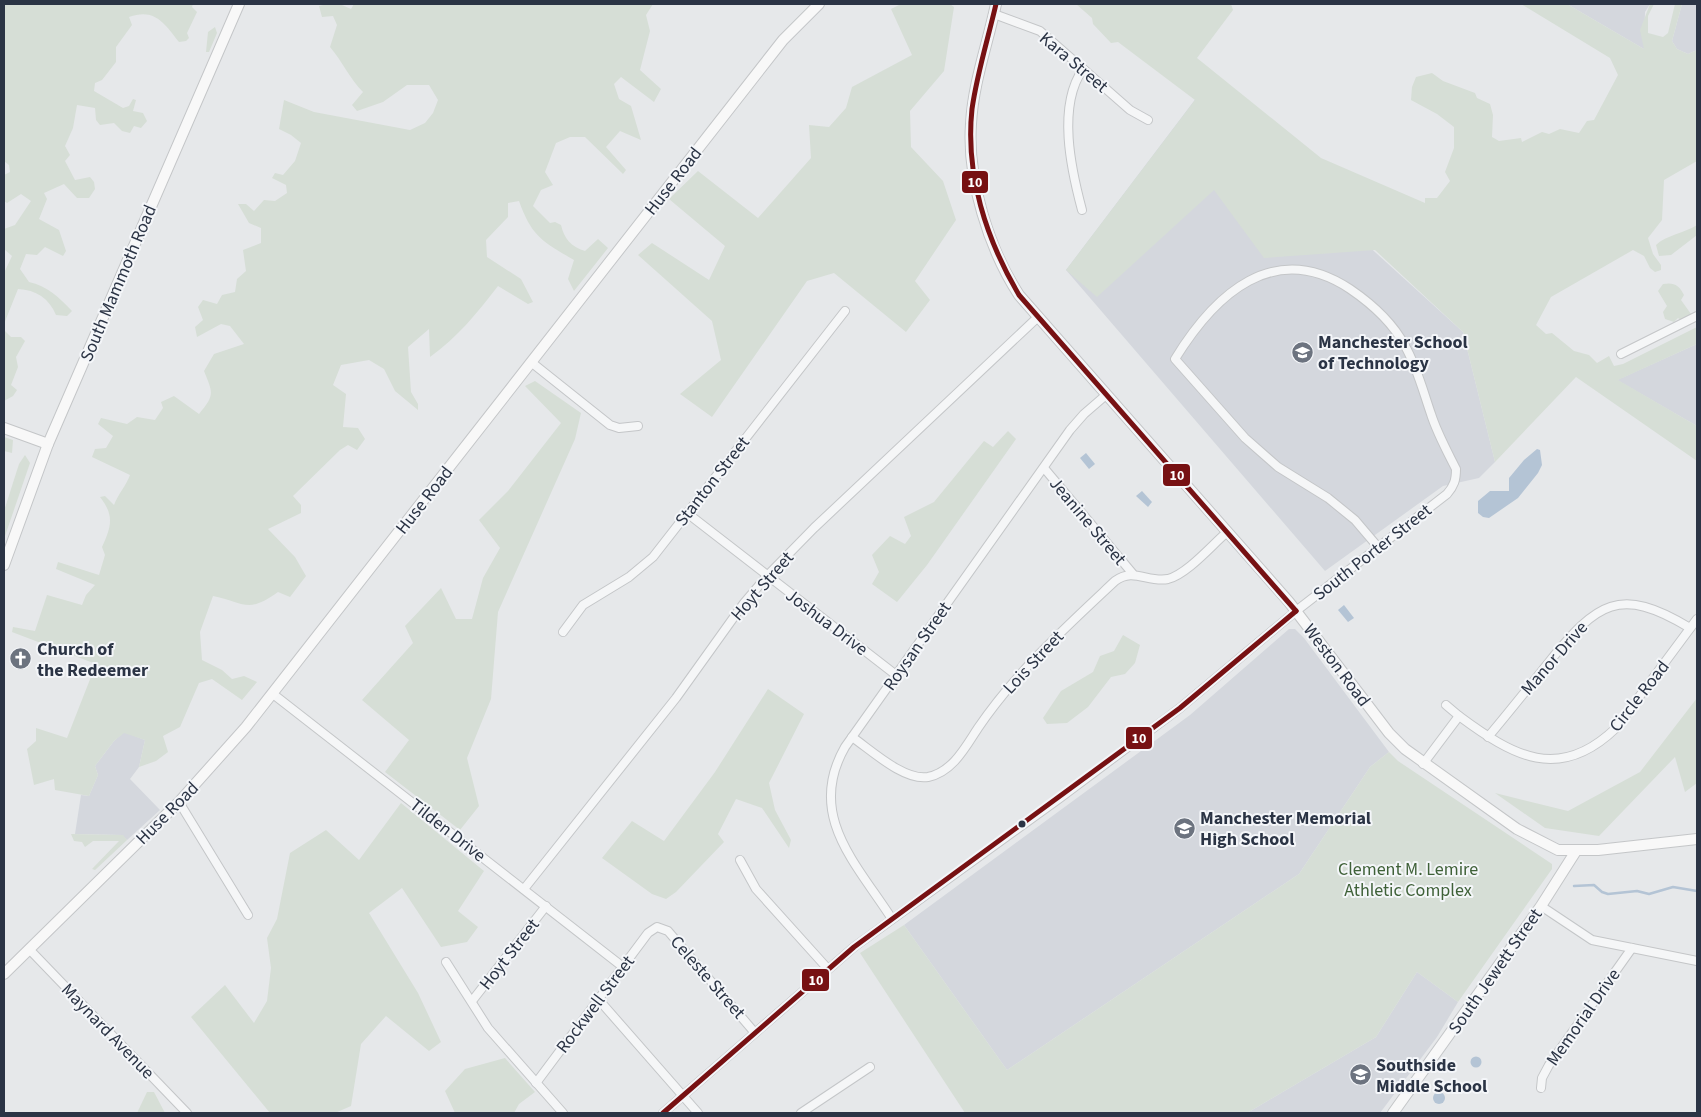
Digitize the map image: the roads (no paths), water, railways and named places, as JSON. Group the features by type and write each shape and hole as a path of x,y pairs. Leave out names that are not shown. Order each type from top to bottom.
{"street":[{"name":"South Mammoth Road","path":"4,565 48,444 239,4"},
{"name":"Huse Road","path":"4,974 180,802 273,694 784,40 819,4"},
{"name":"Kara Street","path":"995,9 1040,32 1135,115 1148,120"},
{"name":"Weston Road","path":"995,9 975,95 971,124 971,154 983,211 998,259 1019,295 1296,611 1389,733 1423,764 1533,839 1558,850 1576,851 1697,839"},
{"path":"1082,210 1073,172 1069,126 1072,90 1084,69"},
{"name":"South Porter Street","path":"663,1113 828,969 892,919 1060,798 1180,708 1296,611 1447,494 1456,479 1456,469 1440,436 1405,346 1374,308 1358,295 1330,278 1306,270 1282,269 1247,282 1206,314 1175,359 1245,438 1278,467 1328,498 1355,520 1378,547"},
{"name":"Stanton Street","path":"563,632 583,605 647,564 845,311"},
{"path":"1621,354 1697,316"},
{"name":"Hoyt Street","path":"524,889 676,698 744,603 768,576 814,528 1038,317"},
{"path":"532,362 610,425 619,428 638,426"},
{"name":"Roysan Street","path":"892,919 843,842 834,824 830,804 831,784 836,764 852,737 1077,422 1106,395"},
{"path":"4,428 48,444"},
{"name":"Jeanine Street","path":"1044,468 1133,574"},
{"name":"Joshua Drive","path":"687,514 896,675"},
{"path":"1133,574 1159,579 1176,576 1226,533"},
{"name":"Lois Street","path":"852,737 908,774 927,777 942,771 954,762 1001,696 1040,652 1115,581 1121,577 1133,574"},
{"name":"Manor Drive","path":"1488,737 1574,631 1592,614 1611,607 1639,605 1660,610 1690,628"},
{"name":"Circle Road","path":"1446,704 1488,737 1512,751 1541,758 1574,755 1600,743 1616,728 1697,619"},
{"name":"Tilden Drive","path":"273,694 623,967"},
{"path":"1423,764 1459,716"},
{"path":"180,802 248,915"},
{"name":"South Jewett Street","path":"1393,1113 1541,906 1576,851"},
{"path":"740,860 756,888 828,969"},
{"name":"Hoyt Street","path":"472,1001 546,906"},
{"path":"1541,906 1592,940 1697,961"},
{"name":"Rockwell Street","path":"536,1083 648,933 656,927"},
{"name":"Celeste Street","path":"656,927 668,931 755,1033"},
{"name":"Memorial Drive","path":"1541,1088 1542,1078 1549,1065 1632,948"},
{"name":"Maynard Avenue","path":"29,949 187,1113"},
{"path":"446,962 488,1028 563,1113"},
{"path":"599,1000 698,1113"},
{"path":"800,1113 870,1067"}],"water":[{"path":"1537,449 1540,450 1542,465 1518,498 1489,518 1483,517 1478,513 1478,501 1490,491 1509,491 1509,478 1524,460"},
{"path":"1086,453 1095,464 1089,469 1080,458"},
{"path":"1142,491 1152,502 1148,507 1136,496"},
{"path":"1344,605 1354,618 1348,622 1338,610"},
{"path":"1476,1056 1482,1062 1476,1068 1470,1062"},
{"path":"1437,1092 1441,1092 1445,1098 1441,1104 1437,1104 1433,1100 1433,1096"}],"waterway":[{"path":"1574,886 1594,885 1602,892 1608,894 1637,891 1649,894 1673,887 1697,891"}],"place":[{"name":"Manchester School of Technology","path":"1302,352"},
{"name":"Church of the Redeemer","path":"21,659"},
{"name":"Manchester Memorial High School","path":"1184,828"},
{"name":"Southside Middle School","path":"1360,1075"}],"park label":[{"name":"Clement M. Lemire Athletic Complex","path":"1408,880"}]}
